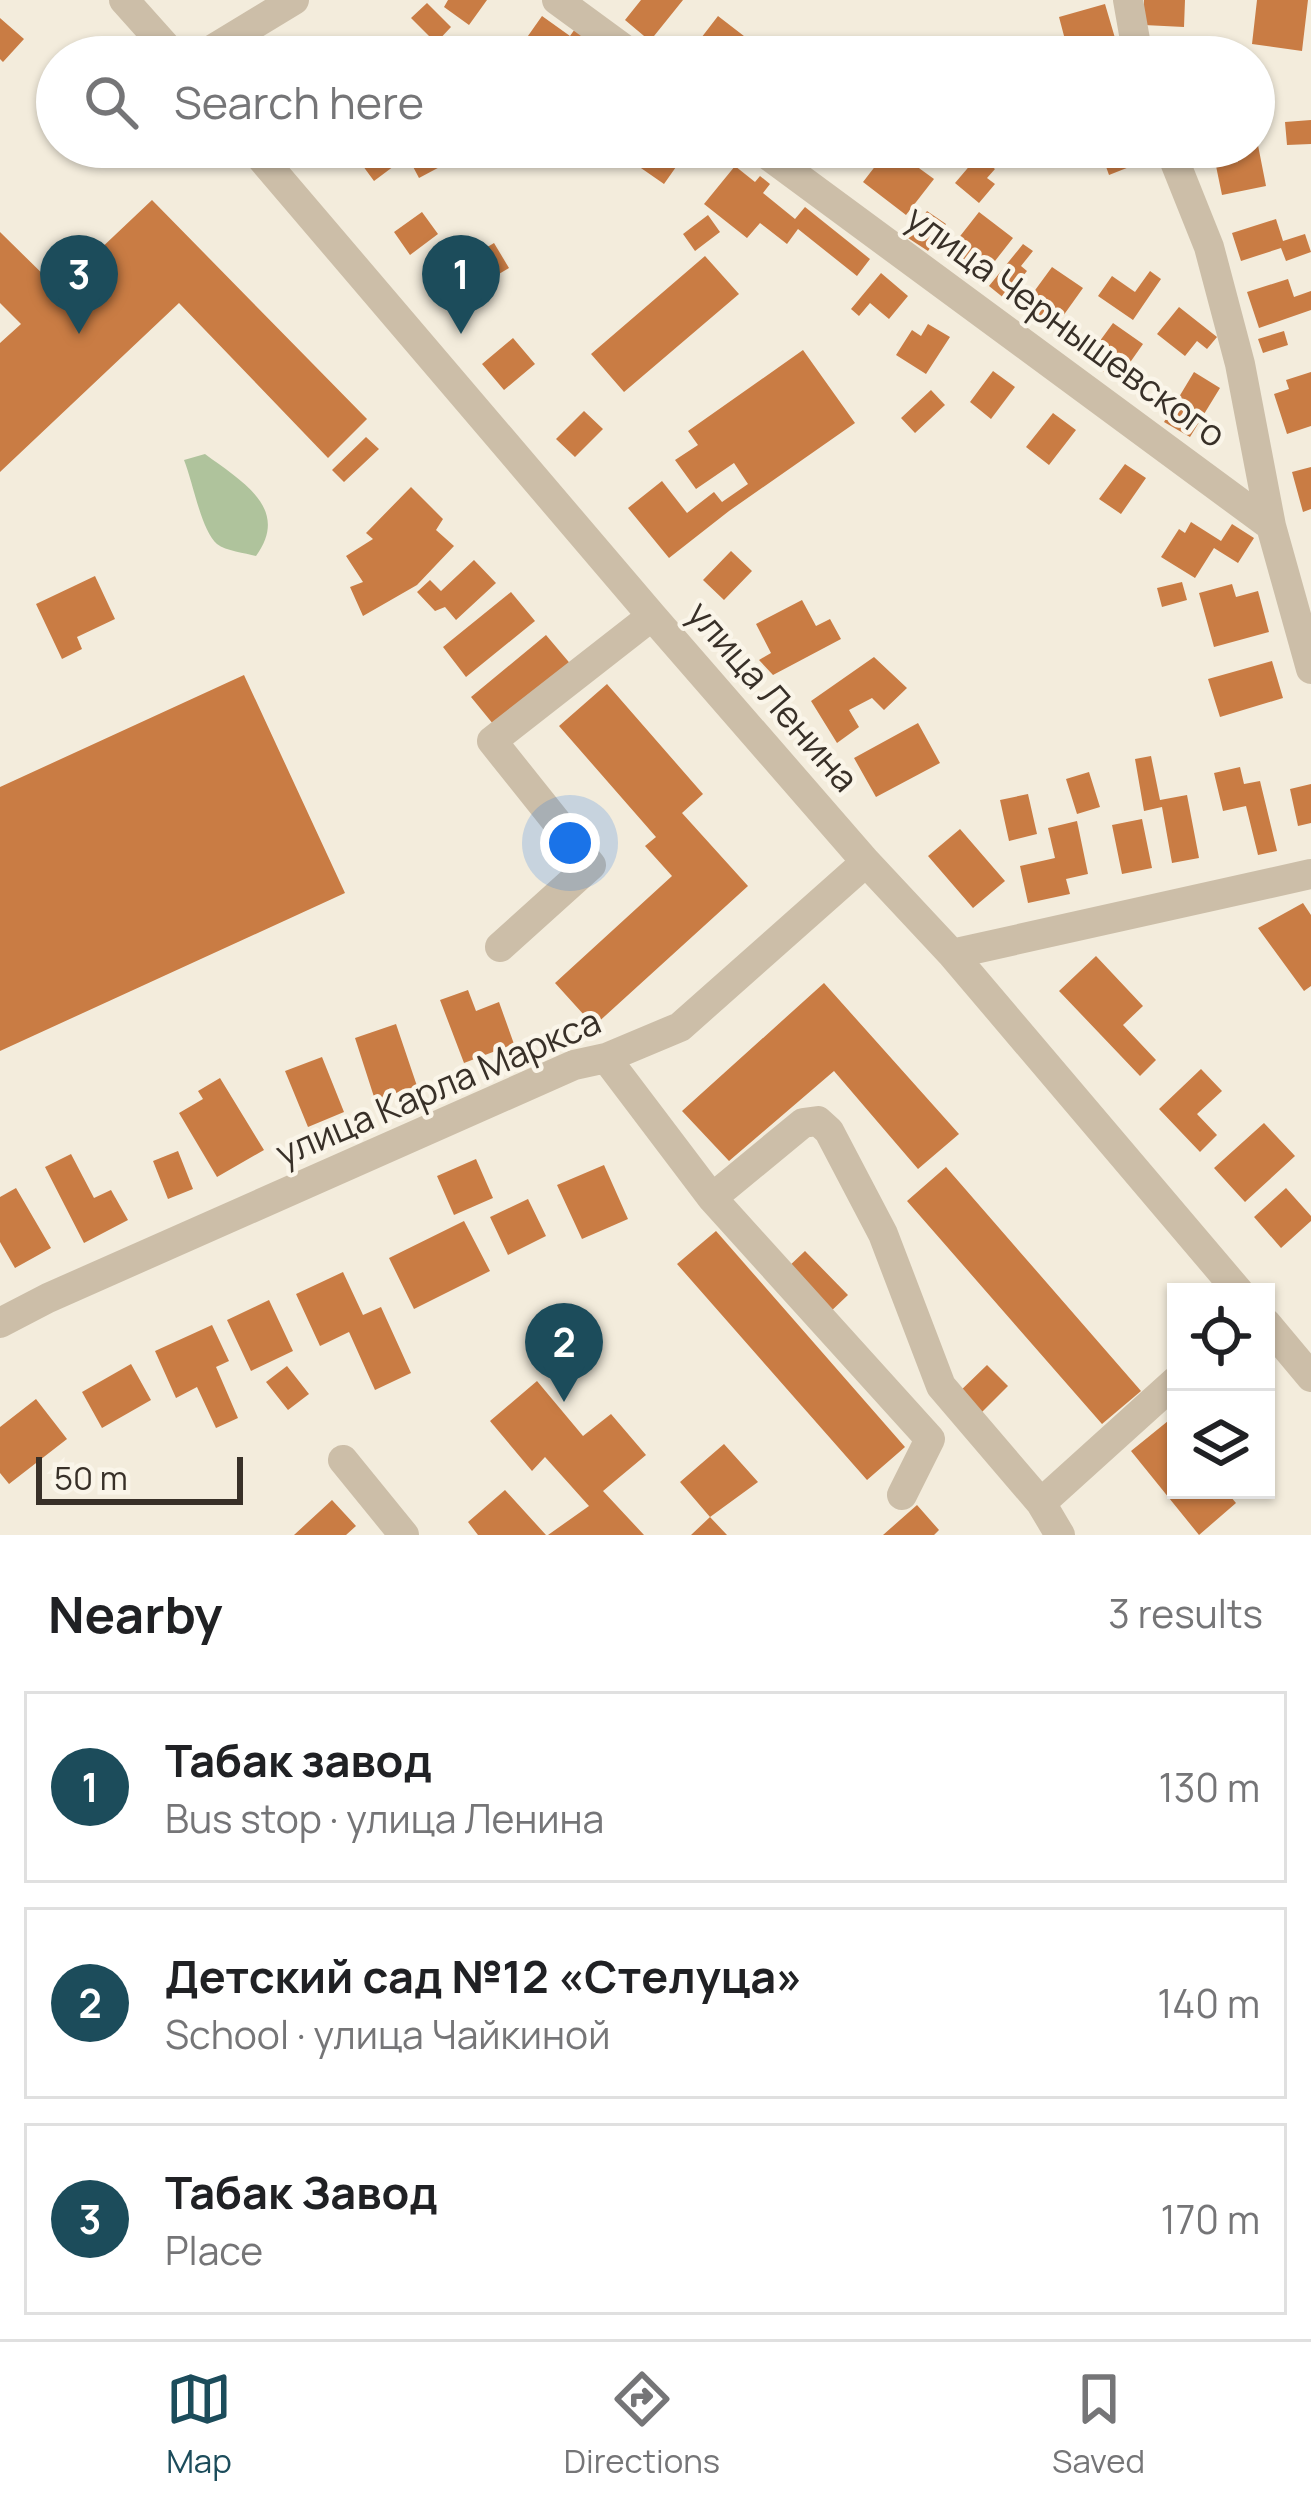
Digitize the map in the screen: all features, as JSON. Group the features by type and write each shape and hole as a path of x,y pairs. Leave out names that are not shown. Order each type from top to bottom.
{"street":[{"path":"124,0 156,36"},
{"path":"235,36 294,0"},
{"path":"557,0 606,36"},
{"path":"1128,0 1134,36"},
{"name":"улица Ленина","path":"270,168 1231,1283"},
{"name":"улица Чернышевского","path":"785,168 1271,526"},
{"name":"улица Чернышевского","path":"1177,168 1209,247 1240,364 1271,526 1311,670"},
{"path":"500,947 591,865 492,741 652,616"},
{"name":"улица Карла Маркса","path":"0,1323 574,1065 606,1058 680,1028 866,862"},
{"path":"952,954 1311,874"},
{"path":"606,1058 712,1198 930,1439"},
{"path":"712,1198 803,1123 818,1121 829,1132 883,1234 941,1386 1041,1503 1060,1535"},
{"path":"1275,1334 1311,1377"},
{"path":"902,1495 930,1439 941,1386"},
{"path":"1041,1503 1167,1389"},
{"path":"343,1460 404,1535"}],"green space":[{"path":"205,454 246,485 265,510 268,524 256,556 217,544 206,528 184,460"}],"building":[{"path":"448,0 487,0 469,25 444,7"},
{"path":"641,0 683,0 654,36 644,36 625,20"},
{"path":"1144,0 1185,0 1184,27 1144,25"},
{"path":"1257,0 1308,0 1302,51 1275,47 1275,36 1253,36"},
{"path":"427,3 451,27 443,36 429,36 411,18"},
{"path":"1105,4 1114,36 1064,36 1059,17"},
{"path":"542,16 570,36 528,36"},
{"path":"718,16 744,36 703,36"},
{"path":"0,18 24,39 3,62 0,59"},
{"path":"577,26 592,36 570,36"},
{"path":"1311,120 1311,144 1287,145 1285,122"},
{"path":"364,168 391,168 374,181"},
{"path":"414,168 438,168 419,178"},
{"path":"641,168 675,168 664,184"},
{"path":"738,168 755,182 760,176 770,184 763,193 795,219 805,207 870,259 857,276 798,229 787,244 760,223 747,238 704,204"},
{"path":"874,168 919,168 934,179 906,215 863,182"},
{"path":"968,168 995,169 987,178 995,184 979,203 955,183"},
{"path":"1216,168 1262,168 1266,186 1222,195"},
{"path":"152,200 367,419 328,458 179,303 0,472 0,343 21,324 0,303 0,232 58,289"},
{"path":"927,211 946,224 928,251 908,238"},
{"path":"422,212 438,234 410,255 394,232"},
{"path":"979,212 1013,238 984,275 950,249"},
{"path":"708,215 720,232 695,251 683,234"},
{"path":"1276,219 1283,241 1305,234 1311,252 1286,261 1281,248 1241,261 1232,233"},
{"path":"494,243 509,268 450,303 435,279"},
{"path":"1023,244 1033,251 1021,266 1027,271 1005,299 989,286"},
{"path":"705,256 739,294 624,392 591,354"},
{"path":"1052,267 1083,288 1053,330 1022,308"},
{"path":"1150,271 1161,279 1133,320 1098,296 1112,276 1135,292"},
{"path":"881,273 908,296 889,319 870,303 859,316 851,309"},
{"path":"1288,279 1294,297 1311,291 1311,310 1259,328 1247,292"},
{"path":"1179,307 1217,337 1207,349 1197,341 1185,356 1157,334"},
{"path":"1113,323 1143,344 1117,381 1086,360"},
{"path":"928,324 950,337 926,374 896,355 912,330 921,336"},
{"path":"1284,331 1288,345 1263,353 1258,339"},
{"path":"513,338 535,364 504,390 482,364"},
{"path":"803,350 855,423 669,558 628,508 662,481 687,513 714,492 722,502 748,484 734,463 696,489 675,460 698,445 688,431"},
{"path":"993,371 1015,387 991,419 970,402"},
{"path":"1194,372 1220,388 1190,437 1164,422"},
{"path":"1311,372 1311,426 1287,434 1274,394 1289,389 1286,380"},
{"path":"931,390 945,405 915,433 901,418"},
{"path":"584,411 603,429 575,457 556,439"},
{"path":"1053,413 1076,430 1049,465 1026,447"},
{"path":"366,437 379,449 344,482 332,470"},
{"path":"1125,464 1146,478 1121,514 1099,499"},
{"path":"1311,467 1311,509 1303,512 1292,472"},
{"path":"411,487 443,519 436,530 454,546 417,585 363,616 350,587 363,582 346,556 373,539 366,533"},
{"path":"1191,522 1221,541 1232,524 1254,538 1238,563 1214,548 1195,578 1161,557 1179,529 1185,533"},
{"path":"731,551 752,571 724,600 703,580"},
{"path":"474,560 496,583 456,620 445,607 435,611 417,592 430,580 441,591"},
{"path":"95,576 115,619 77,637 82,649 62,659 36,604"},
{"path":"1182,582 1187,600 1162,607 1157,588"},
{"path":"1232,584 1236,597 1258,591 1269,632 1214,647 1199,593"},
{"path":"511,592 535,621 466,677 443,647"},
{"path":"802,600 816,626 830,619 841,639 773,675 759,660 771,653 756,624"},
{"path":"546,635 573,667 498,730 471,697"},
{"path":"874,657 907,688 884,710 872,698 849,710 859,727 837,743 811,701"},
{"path":"1272,661 1283,698 1220,717 1208,679"},
{"path":"244,675 345,893 0,1051 0,787"},
{"path":"607,684 703,794 682,813 748,886 594,1026 555,983 672,876 645,846 656,837 559,726"},
{"path":"918,723 940,763 876,797 854,758"},
{"path":"1151,756 1160,800 1187,795 1199,858 1172,863 1162,807 1144,811 1135,759"},
{"path":"1240,767 1244,784 1260,781 1277,851 1258,855 1246,806 1223,811 1214,773"},
{"path":"1089,772 1100,807 1077,814 1066,779"},
{"path":"1311,784 1311,823 1298,826 1290,789"},
{"path":"1028,794 1037,834 1009,841 1000,800"},
{"path":"1142,819 1152,868 1122,874 1112,825"},
{"path":"1077,821 1088,874 1066,879 1070,894 1028,903 1020,866 1055,858 1048,828"},
{"path":"960,829 1005,881 973,908 928,856"},
{"path":"1303,903 1311,915 1311,986 1304,991 1258,928"},
{"path":"1096,956 1143,1006 1123,1025 1156,1060 1140,1076 1059,991"},
{"path":"824,983 959,1134 918,1169 834,1071 729,1161 682,1111"},
{"path":"468,990 476,1011 499,1002 514,1044 464,1063 440,1000"},
{"path":"396,1024 417,1086 375,1100 355,1038"},
{"path":"322,1057 344,1112 308,1127 285,1071"},
{"path":"1201,1069 1222,1091 1197,1114 1217,1135 1200,1152 1159,1109"},
{"path":"220,1078 264,1150 217,1177 179,1113 203,1099 198,1091"},
{"path":"1264,1123 1295,1156 1245,1202 1214,1168"},
{"path":"178,1151 193,1189 168,1199 153,1161"},
{"path":"71,1154 94,1198 111,1190 128,1220 84,1243 45,1167"},
{"path":"476,1159 493,1198 454,1215 437,1176"},
{"path":"604,1165 628,1219 582,1239 557,1185"},
{"path":"946,1167 1141,1391 1102,1424 907,1201"},
{"path":"16,1188 51,1248 15,1268 0,1242 0,1197"},
{"path":"1286,1188 1311,1221 1281,1248 1254,1217"},
{"path":"528,1199 546,1236 508,1255 490,1217"},
{"path":"464,1221 490,1271 414,1309 389,1258"},
{"path":"716,1231 905,1447 867,1480 677,1264"},
{"path":"805,1251 848,1295 828,1314 785,1270"},
{"path":"343,1272 363,1315 381,1307 411,1373 375,1390 349,1332 320,1346 296,1294"},
{"path":"269,1300 293,1351 251,1371 227,1320"},
{"path":"212,1325 229,1361 216,1367 238,1418 216,1428 197,1387 176,1398 155,1351"},
{"path":"131,1364 151,1400 102,1428 82,1392"},
{"path":"987,1365 1008,1386 976,1418 955,1396"},
{"path":"287,1366 309,1394 288,1410 266,1382"},
{"path":"537,1381 583,1436 611,1414 646,1455 603,1491 644,1535 548,1535 589,1506 545,1457 532,1471 490,1421"},
{"path":"36,1399 67,1439 9,1484 0,1473 0,1427"},
{"path":"1167,1422 1167,1495 1131,1451"},
{"path":"724,1444 758,1482 710,1517 680,1482"},
{"path":"505,1490 546,1535 478,1535 468,1522"},
{"path":"1170,1499 1233,1499 1236,1503 1199,1535"},
{"path":"332,1500 356,1526 346,1535 294,1535"},
{"path":"917,1505 939,1530 934,1535 883,1535"},
{"path":"710,1517 727,1535 691,1535"}],"place":[{"name":"Табак Завод","path":"79,334"},
{"name":"Табак завод","path":"461,334"},
{"name":"Детский сад №12 «Стелуца»","path":"564,1402"}]}
